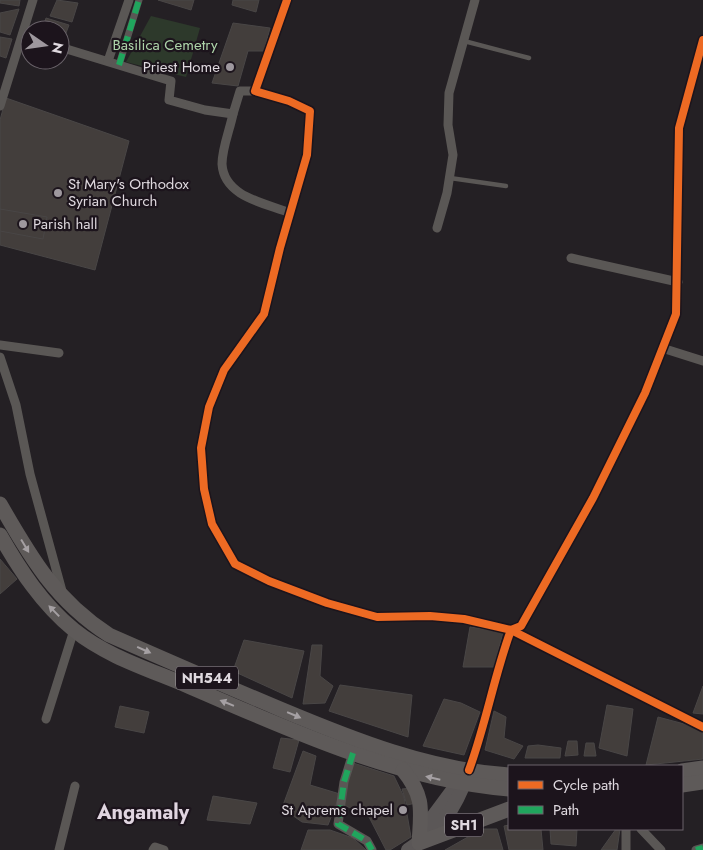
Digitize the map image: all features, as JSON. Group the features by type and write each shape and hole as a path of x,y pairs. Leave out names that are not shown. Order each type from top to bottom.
{"highway":[{"name":"NH544","path":"0,504 30,554 64,601 109,635 326,728 462,777 508,790"},
{"name":"NH544","path":"0,535 30,583 74,630 97,647 116,656 220,700 354,753 403,770 462,777 508,775"},
{"path":"683,771 703,768"},
{"path":"403,770 414,783 422,810 414,846"},
{"path":"683,785 703,782"},
{"name":"SH1","path":"414,846 508,809"}],"main road":[{"name":"SH1","path":"414,846 429,822 450,797 462,777"}],"street":[{"path":"29,20 32,0"},
{"path":"108,61 129,0"},
{"path":"119,65 140,0"},
{"path":"256,91 287,0"},
{"path":"437,228 450,178 452,155 448,124 449,93 475,0"},
{"path":"462,777 481,737 500,660 511,630 521,626 593,498 644,393 676,314 679,128 703,40"},
{"path":"70,50 171,81 169,100 205,110 233,114"},
{"path":"0,106 20,54"},
{"path":"290,213 234,191 226,179 222,163 240,91 256,91 289,101 310,111 307,155 264,314 224,370 209,407 201,448 204,489 212,524 235,564 269,581 327,603 377,617 447,618 511,630 703,727"},
{"path":"571,258 678,282"},
{"path":"0,345 59,353"},
{"path":"662,348 703,361"},
{"path":"0,357 16,405 30,474 64,601"},
{"path":"46,719 74,630"},
{"path":"354,753 344,782 338,824 367,841 372,850"},
{"path":"59,850 75,786"},
{"path":"626,830 626,850"},
{"path":"642,830 661,850"},
{"path":"153,850 155,847 164,850"},
{"path":"696,850 703,848"}],"lane":[{"path":"463,40 529,58"},
{"path":"450,178 506,186"}],"green space":[{"name":"Basilica Cemetry","path":"151,16 200,28 186,77 126,62"}],"building":[{"path":"0,0 20,0 19,6 0,3"},
{"path":"57,0 78,3 72,22 50,16"},
{"path":"158,0 194,0 191,10"},
{"path":"233,0 259,0 256,12 232,5"},
{"path":"19,9 10,35 0,32 0,13"},
{"name":"Priest Home","path":"233,23 270,28 264,51 248,51 238,86 212,83"},
{"path":"0,37 12,39 6,58 0,56"},
{"name":"St Mary's Orthodox Syrian Church","path":"6,98 129,141 95,270 0,245 0,120"},
{"name":"Parish hall","path":"0,209 47,217 43,239 0,231"},
{"path":"0,559 17,579 0,594"},
{"path":"470,627 503,632 494,667 463,667"},
{"path":"244,640 304,651 292,698 233,671"},
{"path":"312,645 322,645 320,676 333,686 325,703 303,704"},
{"path":"340,685 412,695 408,737 329,711"},
{"path":"703,686 703,714 693,713"},
{"path":"444,699 461,703 480,712 464,755 423,746"},
{"path":"607,705 633,709 627,756 599,748"},
{"path":"120,706 149,712 144,733 115,727"},
{"path":"494,711 506,717 504,738 523,746 514,759 485,750"},
{"path":"658,717 703,729 703,759 646,765"},
{"path":"281,738 299,740 290,772 273,768"},
{"path":"568,741 577,741 578,755 565,756"},
{"path":"586,743 594,743 596,756 584,756"},
{"path":"538,745 561,748 560,758 525,758 528,746"},
{"path":"303,751 316,756 310,785 340,794 328,825 302,822 282,808"},
{"path":"350,762 394,776 404,797 411,837 390,850 386,850 369,817 342,804"},
{"path":"412,788 416,803 407,805 402,789"},
{"path":"213,796 257,803 250,824 207,820"},
{"path":"508,825 508,830 541,830 543,850 509,850 504,826"},
{"path":"482,829 497,829 503,850 445,850"},
{"path":"308,830 330,830 353,838 366,850 301,850"},
{"path":"550,830 577,830 576,846 551,844"},
{"path":"615,830 620,830 617,850 601,850"}],"marked path":[{"path":"119,65 139,0"},
{"path":"353,753 344,782 338,824 367,841 372,850"},
{"path":"696,850 703,848"}],"cycle path":[{"path":"287,0 255,91 289,101 310,111 307,155 280,248 264,314 224,370 209,407 201,448 204,489 212,524 235,564 269,581 327,603 377,617 430,616 464,619 511,630 703,727"},
{"path":"469,770 511,630 521,626 593,498 645,393 676,314 679,128 703,40"}],"place":[{"name":"Priest Home","path":"230,67"},
{"name":"St Mary's Orthodox Syrian Church","path":"58,193"},
{"name":"Parish hall","path":"23,224"},
{"name":"St Aprems chapel","path":"403,810"}],"district":[{"name":"Angamaly","path":"143,812"}]}
